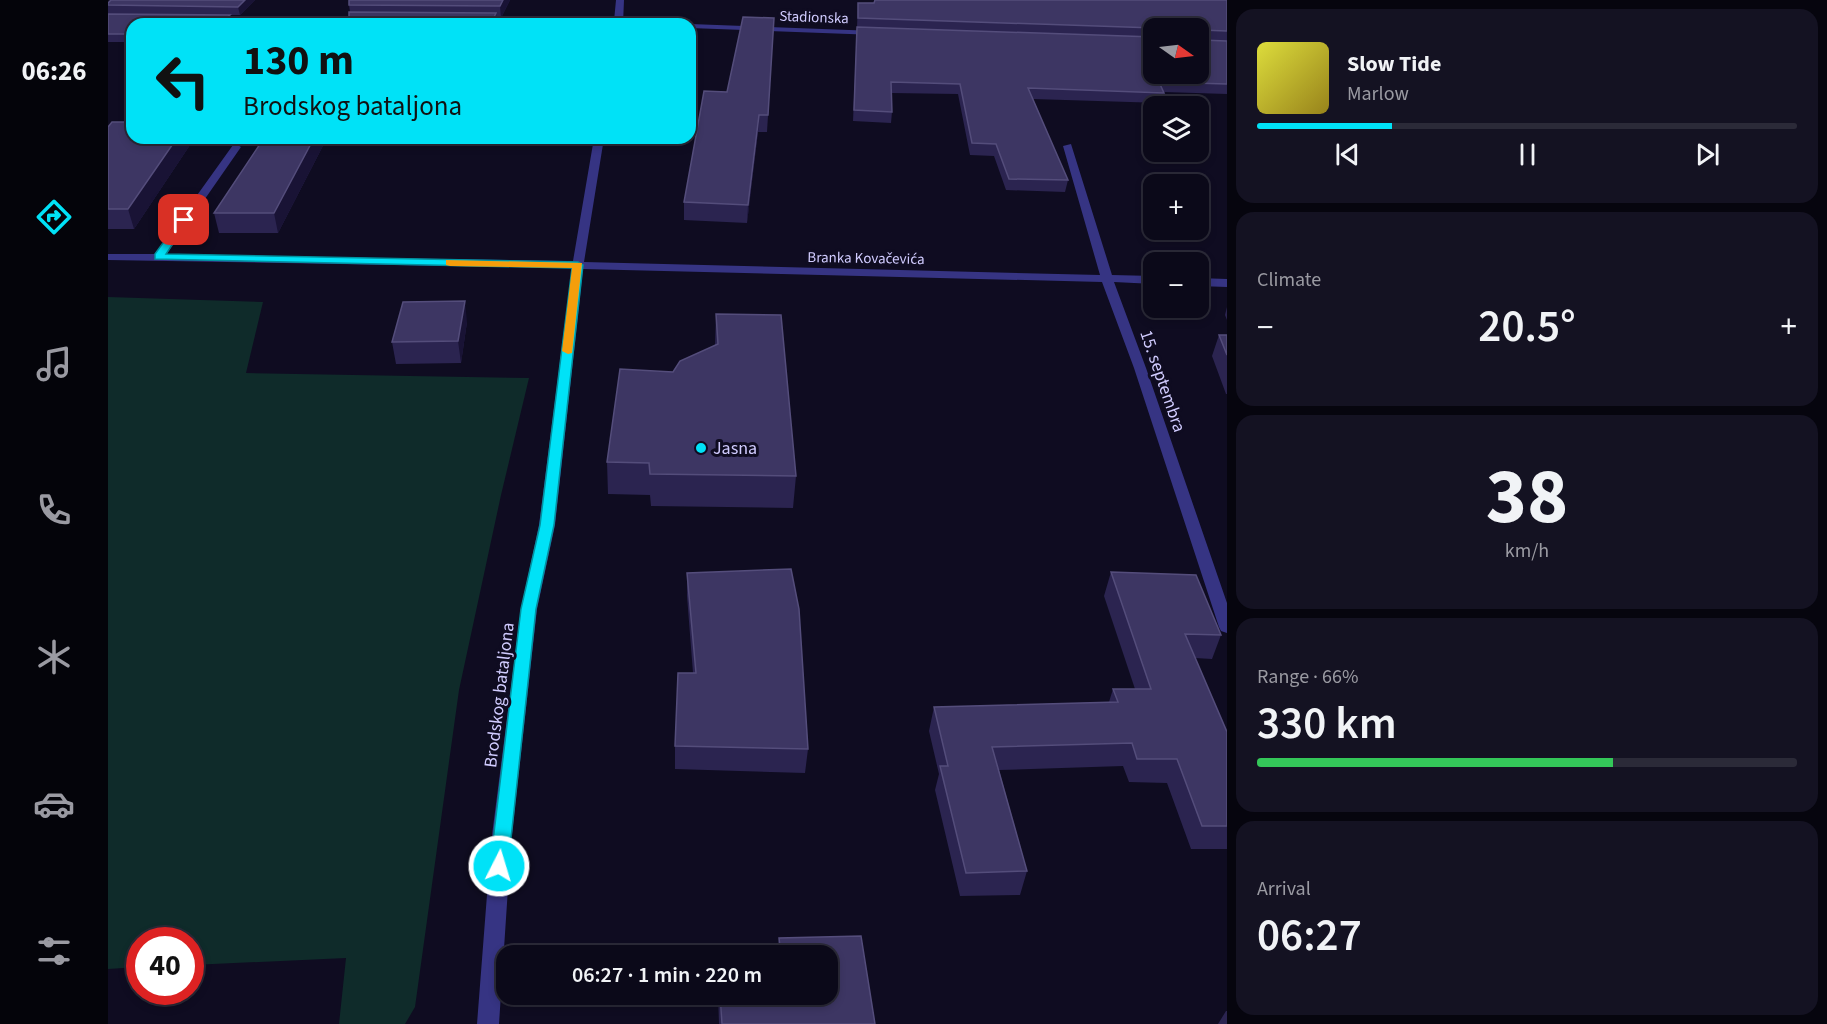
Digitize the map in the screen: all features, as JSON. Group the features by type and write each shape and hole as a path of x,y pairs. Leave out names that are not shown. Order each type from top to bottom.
{"street":[{"path":"618,18 620,0"},
{"name":"Stadionska","path":"696,26 891,33"},
{"name":"Brodskog bataljona","path":"488,1024 501,843 527,620 547,525 578,265 598,144"},
{"name":"15. septembra","path":"1068,146 1107,279 1140,368 1227,627"},
{"path":"159,257 236,147"},
{"path":"108,257 578,265"},
{"name":"Branka Kovačevića","path":"578,265 1143,280"},
{"path":"1209,282 1227,283"}],"green space":[{"path":"108,297 263,302 246,373 529,378 459,690 415,1007 405,1024 339,1024 346,958 204,964 204,927 126,927 126,968 108,969"}],"building":[{"path":"111,0 245,0 238,7 108,5"},
{"path":"349,0 503,0 500,6 349,5"},
{"path":"875,0 1227,0 1227,31 1209,30 1209,18 1143,18 1143,28 858,18 858,3 874,3"},
{"path":"349,12 496,13 494,18 349,18"},
{"path":"108,14 230,15 227,18 126,18 126,34 108,34"},
{"path":"743,17 774,18 768,115 759,115 748,205 684,202 704,91 727,92"},
{"path":"857,27 1143,37 1143,84 1160,84 1164,93 1028,88 1068,180 1009,179 996,144 972,143 960,84 891,82 892,112 854,110"},
{"path":"1209,40 1227,41 1227,84 1209,83"},
{"path":"112,122 126,122 126,144 173,144 128,209 108,209 108,127"},
{"path":"260,144 311,144 274,213 214,213"},
{"path":"465,301 458,341 392,342 403,302"},
{"name":"Jasna","path":"716,314 781,315 796,476 650,474 649,463 607,462 620,369 673,372 680,361 718,344"},
{"path":"1219,335 1227,335 1227,355"},
{"path":"791,569 799,609 808,749 675,746 678,673 696,673 687,573"},
{"path":"1111,572 1196,575 1221,635 1185,634 1227,732 1227,826 1202,826 1177,759 1137,759 1132,743 992,747 1027,871 966,873 940,766 948,766 934,707 1118,702 1113,689 1151,689"},
{"path":"861,936 875,1024 722,1024 721,1005 838,1005 838,945 780,945 779,938"}],"slow traffic":[{"path":"450,263 578,265 568,351"}],"place":[{"name":"Jasna","path":"701,448"}],"route":[{"path":"184,220 159,257 578,265 547,525 529,609 499,866"}]}
